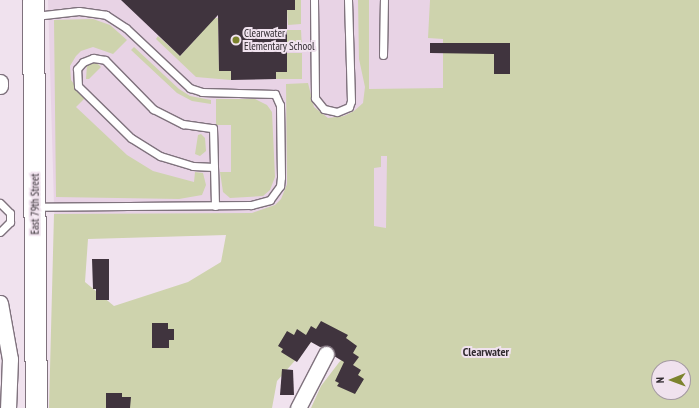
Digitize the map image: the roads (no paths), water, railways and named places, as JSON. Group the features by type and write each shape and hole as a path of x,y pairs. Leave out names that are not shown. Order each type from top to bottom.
{"street":[{"name":"East 79th Street","path":"33,8 36,408"},
{"path":"0,303 10,359 8,408"},
{"path":"298,408 326,354"}],"lane":[{"path":"314,0 315,98 324,108 337,112 349,107 351,101 348,0"},
{"path":"383,55 384,0"},
{"path":"33,8 106,14 126,28 190,88 202,92 271,92 278,96 280,186 270,200 261,204 35,208"},
{"path":"214,167 193,166 160,156 131,138 78,86 77,69 83,62 93,58 105,60 160,113 183,124 214,128 215,206"},
{"path":"0,203 10,213 10,222 0,232"}],"place":[{"name":"Clearwater Elementary School","path":"236,40"}],"district":[{"name":"Clearwater","path":"486,352"}]}
